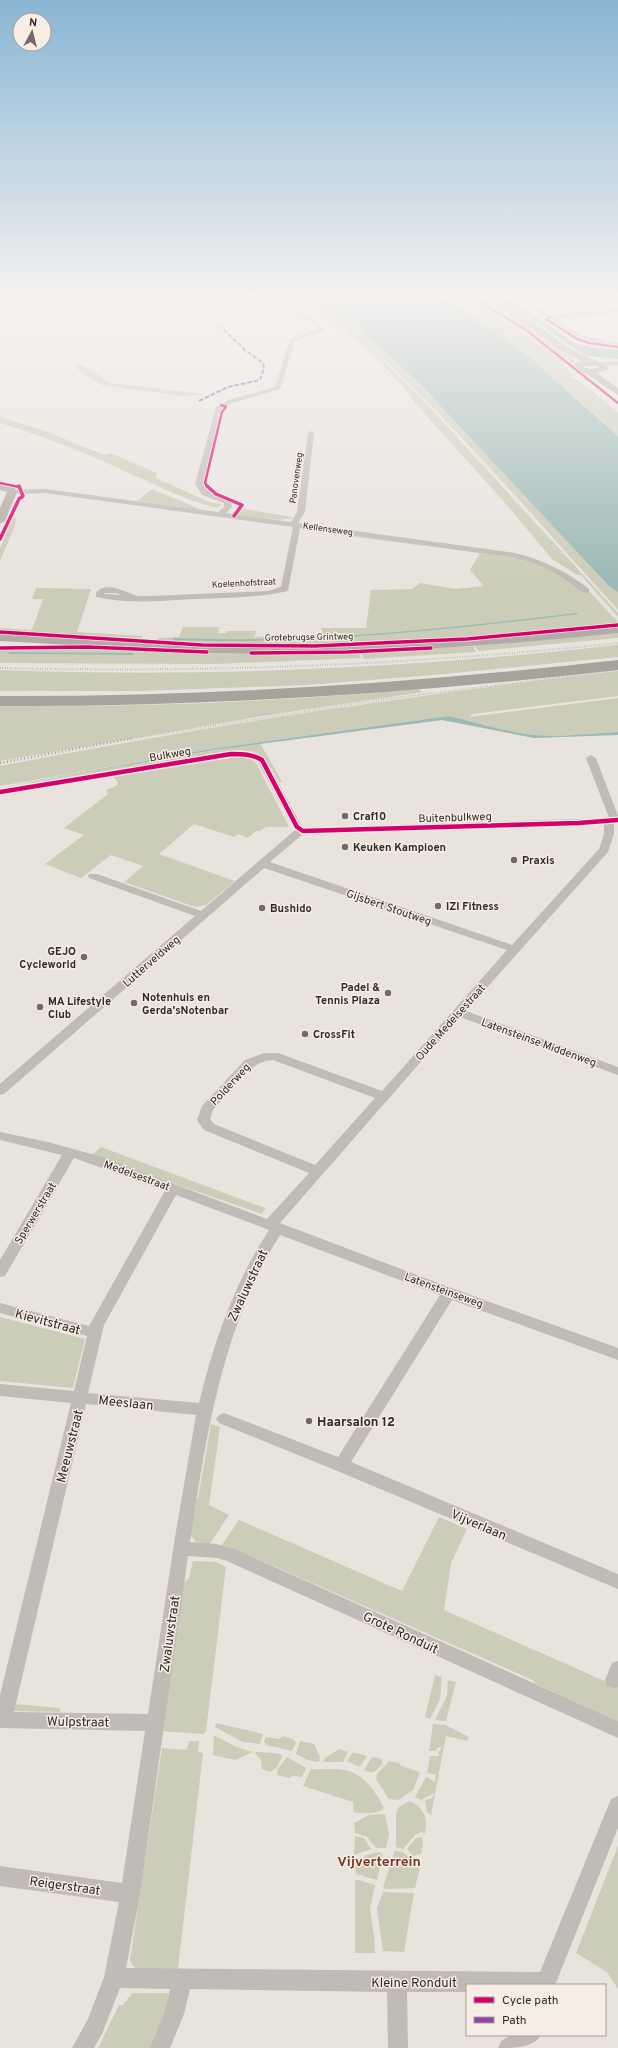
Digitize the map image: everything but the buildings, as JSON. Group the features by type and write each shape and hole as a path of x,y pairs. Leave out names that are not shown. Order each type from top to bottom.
{"highway":[{"path":"0,695 114,696 278,690 452,677 618,660"},
{"path":"0,702 154,701 313,694 437,684 618,665"}],"main road":[{"name":"Kellenseweg","path":"0,487 10,489 12,492"},
{"path":"0,521 12,492"},
{"name":"Grotebrugse Grintweg","path":"0,642 252,649 371,648 531,638 618,629"},
{"name":"Grotebrugse Grintweg","path":"0,637 121,645"}],"street":[{"path":"220,514 228,507 227,502 205,493 199,484 219,407 225,404 261,395 277,389"},
{"name":"Panovenweg","path":"295,524 301,512 311,433"},
{"name":"Kellenseweg","path":"12,492 45,491 479,549 523,557 554,567 586,591"},
{"name":"Koelenhofstraat","path":"138,598 268,593 285,590 295,524"},
{"name":"Bulkweg","path":"0,792 231,754 252,755 262,760 296,826 301,830"},
{"path":"591,758 614,821"},
{"name":"Buitenbulkweg","path":"301,830 614,821"},
{"name":"Oude Medelsestraat","path":"274,1226 317,1171 604,850 607,845 614,821"},
{"name":"Lutterveldweg","path":"0,1091 264,864 301,830"},
{"name":"Gijsbert Stoutweg","path":"264,864 514,949"},
{"path":"93,876 203,915"},
{"name":"Latensteinse Middenweg","path":"459,1013 618,1071"},
{"name":"Polderweg","path":"317,1171 209,1127 203,1120 207,1110 249,1062 257,1057 265,1056 274,1056 383,1096"},
{"name":"Medelsestraat","path":"0,1136 48,1146 97,1160 274,1226"},
{"name":"Sperwerstraat","path":"0,1272 70,1153"},
{"name":"Meeuwstraat","path":"2,1720 81,1397 97,1325 173,1188"},
{"name":"Latensteinseweg","path":"274,1226 449,1293 618,1354"},
{"name":"Zwaluwstraat","path":"82,2048 92,2033 114,1978 130,1894 181,1549 204,1410 218,1356 235,1305 274,1226"},
{"path":"341,1465 449,1293"},
{"name":"Kievitstraat","path":"0,1308 95,1333"},
{"name":"Meeslaan","path":"0,1390 204,1410"},
{"name":"Vijverlaan","path":"224,1419 341,1465 618,1582"},
{"name":"Grote Ronduit","path":"181,1549 217,1551 231,1555 618,1730"},
{"name":"Wulpstraat","path":"2,1720 156,1723"},
{"name":"Kleine Ronduit","path":"114,1978 397,1982 546,1982 618,1805"},
{"name":"Reigerstraat","path":"0,1876 130,1894"},
{"path":"160,2048 174,2014 182,1979"},
{"path":"397,1982 398,2048"},
{"path":"508,2048 529,2036"}],"green space":[{"path":"128,389 158,389 204,394 184,396"},
{"path":"405,389 411,389 425,402 618,613 618,617 581,575 577,575 552,559 505,503 416,404"},
{"path":"414,389 423,389 446,410 609,585 618,592 618,610 530,512"},
{"path":"565,389 588,389 618,412 618,436"},
{"path":"0,417 48,432 104,455 110,453 157,473 156,478 209,502 221,504 218,508 190,500 84,453 0,423"},
{"path":"152,489 202,510 138,501"},
{"path":"243,509 293,518 279,520 238,515"},
{"path":"13,518 16,518 15,526 0,561 0,548"},
{"path":"303,528 467,551 301,530"},
{"path":"480,553 535,561 585,587 618,622 618,624 482,637 346,644 204,646 165,643 155,640 159,638 179,637 183,627 219,627 218,633 226,633 227,631 257,631 254,637 317,634 323,632 321,629 322,625 322,628 366,628 371,590 412,589 420,583 456,589 484,586 470,570"},
{"path":"36,588 91,589 77,632 143,636 142,638 0,631 0,628 32,630 43,599 32,599"},
{"path":"618,633 618,638 479,651 474,646"},
{"path":"13,645 139,648 139,651 244,654 358,652 361,658 215,664 0,663 0,647","holes":["9,652 133,653 133,655 8,654"]},
{"path":"618,645 618,657 434,675 306,685 141,691 0,691 0,670 155,673 309,669 464,660"},
{"path":"473,646 476,652 364,659 360,652"},
{"path":"618,671 618,696 472,714 470,717 618,698 618,732 558,736 532,735 500,729 449,716 211,749 0,786 0,766 77,751 308,712 463,690"},
{"path":"418,689 423,692 263,716 0,761 0,706 105,706 209,703 366,694"},
{"path":"260,743 282,782 279,782 268,762 264,758 253,752 237,750 33,785 30,783 0,788 147,761"},
{"path":"237,757 250,759 256,763 289,827 266,827 260,831 256,831 248,838 238,834 234,837 194,824 159,854 235,881 206,905 195,907 124,882 143,866 111,855 81,878 45,864 84,835 64,828 108,794 106,790 116,786 118,783 114,777"},
{"path":"101,1147 265,1208 262,1214 92,1155"},
{"path":"0,1317 85,1339 73,1388 0,1381"},
{"path":"211,1424 220,1427 209,1505 229,1515 209,1545 196,1542 190,1534 194,1499 198,1498"},
{"path":"439,1517 467,1529 451,1563 444,1610 618,1687 618,1721 534,1683 535,1681 239,1551 221,1546 239,1520 402,1591"},
{"path":"193,1561 216,1562 226,1567 206,1731 203,1734 160,1731 183,1583 189,1578"},
{"path":"435,1675 442,1677 440,1699 430,1719 425,1717"},
{"path":"448,1680 456,1682 446,1721 435,1720 447,1696"},
{"path":"15,1704 60,1708 60,1712 14,1711"},
{"path":"216,1723 263,1734 260,1744 243,1742 215,1727"},
{"path":"433,1724 445,1725 469,1737 467,1741 446,1736 431,1815 427,1812 425,1800 432,1798 434,1793 421,1800 415,1797 426,1777 435,1782 436,1775 427,1773 430,1756 440,1756 438,1753 442,1748 439,1747 435,1751 429,1751"},
{"path":"214,1735 236,1747 253,1752 235,1760 213,1755"},
{"path":"283,1736 293,1739 296,1743 292,1751 266,1745 264,1741 266,1737 279,1739"},
{"path":"189,1741 199,1741 198,1752 203,1753 178,1969 138,1969 133,1966 130,1960 162,1748 187,1750"},
{"path":"300,1741 314,1744 320,1757 319,1762 307,1760 296,1754"},
{"path":"339,1749 348,1752 343,1762 324,1762 325,1758"},
{"path":"353,1752 367,1756 360,1767 347,1761"},
{"path":"255,1753 275,1753 282,1755 282,1758 276,1768 270,1772 262,1769 261,1760"},
{"path":"287,1757 306,1768 302,1777 293,1776 289,1778 277,1775 278,1769"},
{"path":"372,1757 382,1759 382,1764 372,1772 364,1770"},
{"path":"389,1761 399,1763 401,1766 420,1772 413,1790 399,1800 389,1799 376,1779 377,1774"},
{"path":"311,1769 341,1769 358,1775 369,1784 384,1808 370,1813 354,1812 353,1802 303,1786"},
{"path":"410,1801 419,1807 424,1814 426,1819 426,1829 425,1834 421,1832 415,1835 403,1849 396,1847 396,1813 399,1807"},
{"path":"385,1814 389,1834 386,1848 376,1848 367,1837 355,1833 354,1823 369,1815"},
{"path":"355,1836 364,1838 371,1849 354,1855"},
{"path":"422,1837 423,1843 421,1854 413,1856 407,1849 416,1838"},
{"path":"618,1846 618,1989 607,1972 576,1953"},
{"path":"395,1851 403,1852 420,1868 415,1888 386,1889 383,1887"},
{"path":"379,1852 383,1855 377,1880 356,1874 355,1863 367,1855"},
{"path":"355,1880 375,1885 370,1909 375,1953 355,1953"},
{"path":"383,1892 414,1893 404,1952 383,1951 377,1908"},
{"path":"132,1993 168,1993 171,2004 153,2048 98,2048 119,2005 123,2005"}],"water":[{"path":"425,389 565,389 618,436 618,592 609,586"},
{"path":"578,614 477,626 376,635 274,640 173,640 173,638 274,639 375,634 426,630"},
{"path":"9,652 133,653 133,655 8,654"},
{"path":"449,716 500,729 532,735 558,736 618,732 618,735 534,738 442,720 214,750 0,787 211,749"}],"railway":[{"path":"0,668 155,669 309,666 464,657 618,643"},
{"path":"129,739 386,699 618,670"},
{"path":"0,763 134,738"}],"marked path":[{"path":"199,401 225,389"}],"cycle path":[{"path":"601,389 618,403"},
{"path":"221,405 226,407 222,412 205,483 208,488 221,497 242,505 234,516"},
{"path":"0,483 19,486 23,496 19,499 0,539"},
{"path":"0,632 202,645 265,647 416,643 568,631 618,625"},
{"path":"0,648 88,647 207,652"},
{"path":"251,653 347,652 431,648"},
{"path":"0,792 231,754 243,754 251,755 262,760 297,827 303,831 578,823 618,820"}],"place":[{"name":"Craf10","path":"345,816"},
{"name":"Keuken Kampioen","path":"345,847"},
{"name":"Praxis","path":"514,860"},
{"name":"IZI Fitness","path":"438,906"},
{"name":"Bushido","path":"262,908"},
{"name":"GEJO Cycleworld","path":"84,957"},
{"name":"Padel & Tennis Plaza","path":"388,993"},
{"name":"Notenhuis en Gerda'sNotenbar","path":"134,1003"},
{"name":"MA Lifestyle Club","path":"40,1007"},
{"name":"CrossFit","path":"305,1034"},
{"name":"Haarsalon 12","path":"309,1421"}],"district":[{"name":"Vijverterrein","path":"379,1861"}]}
